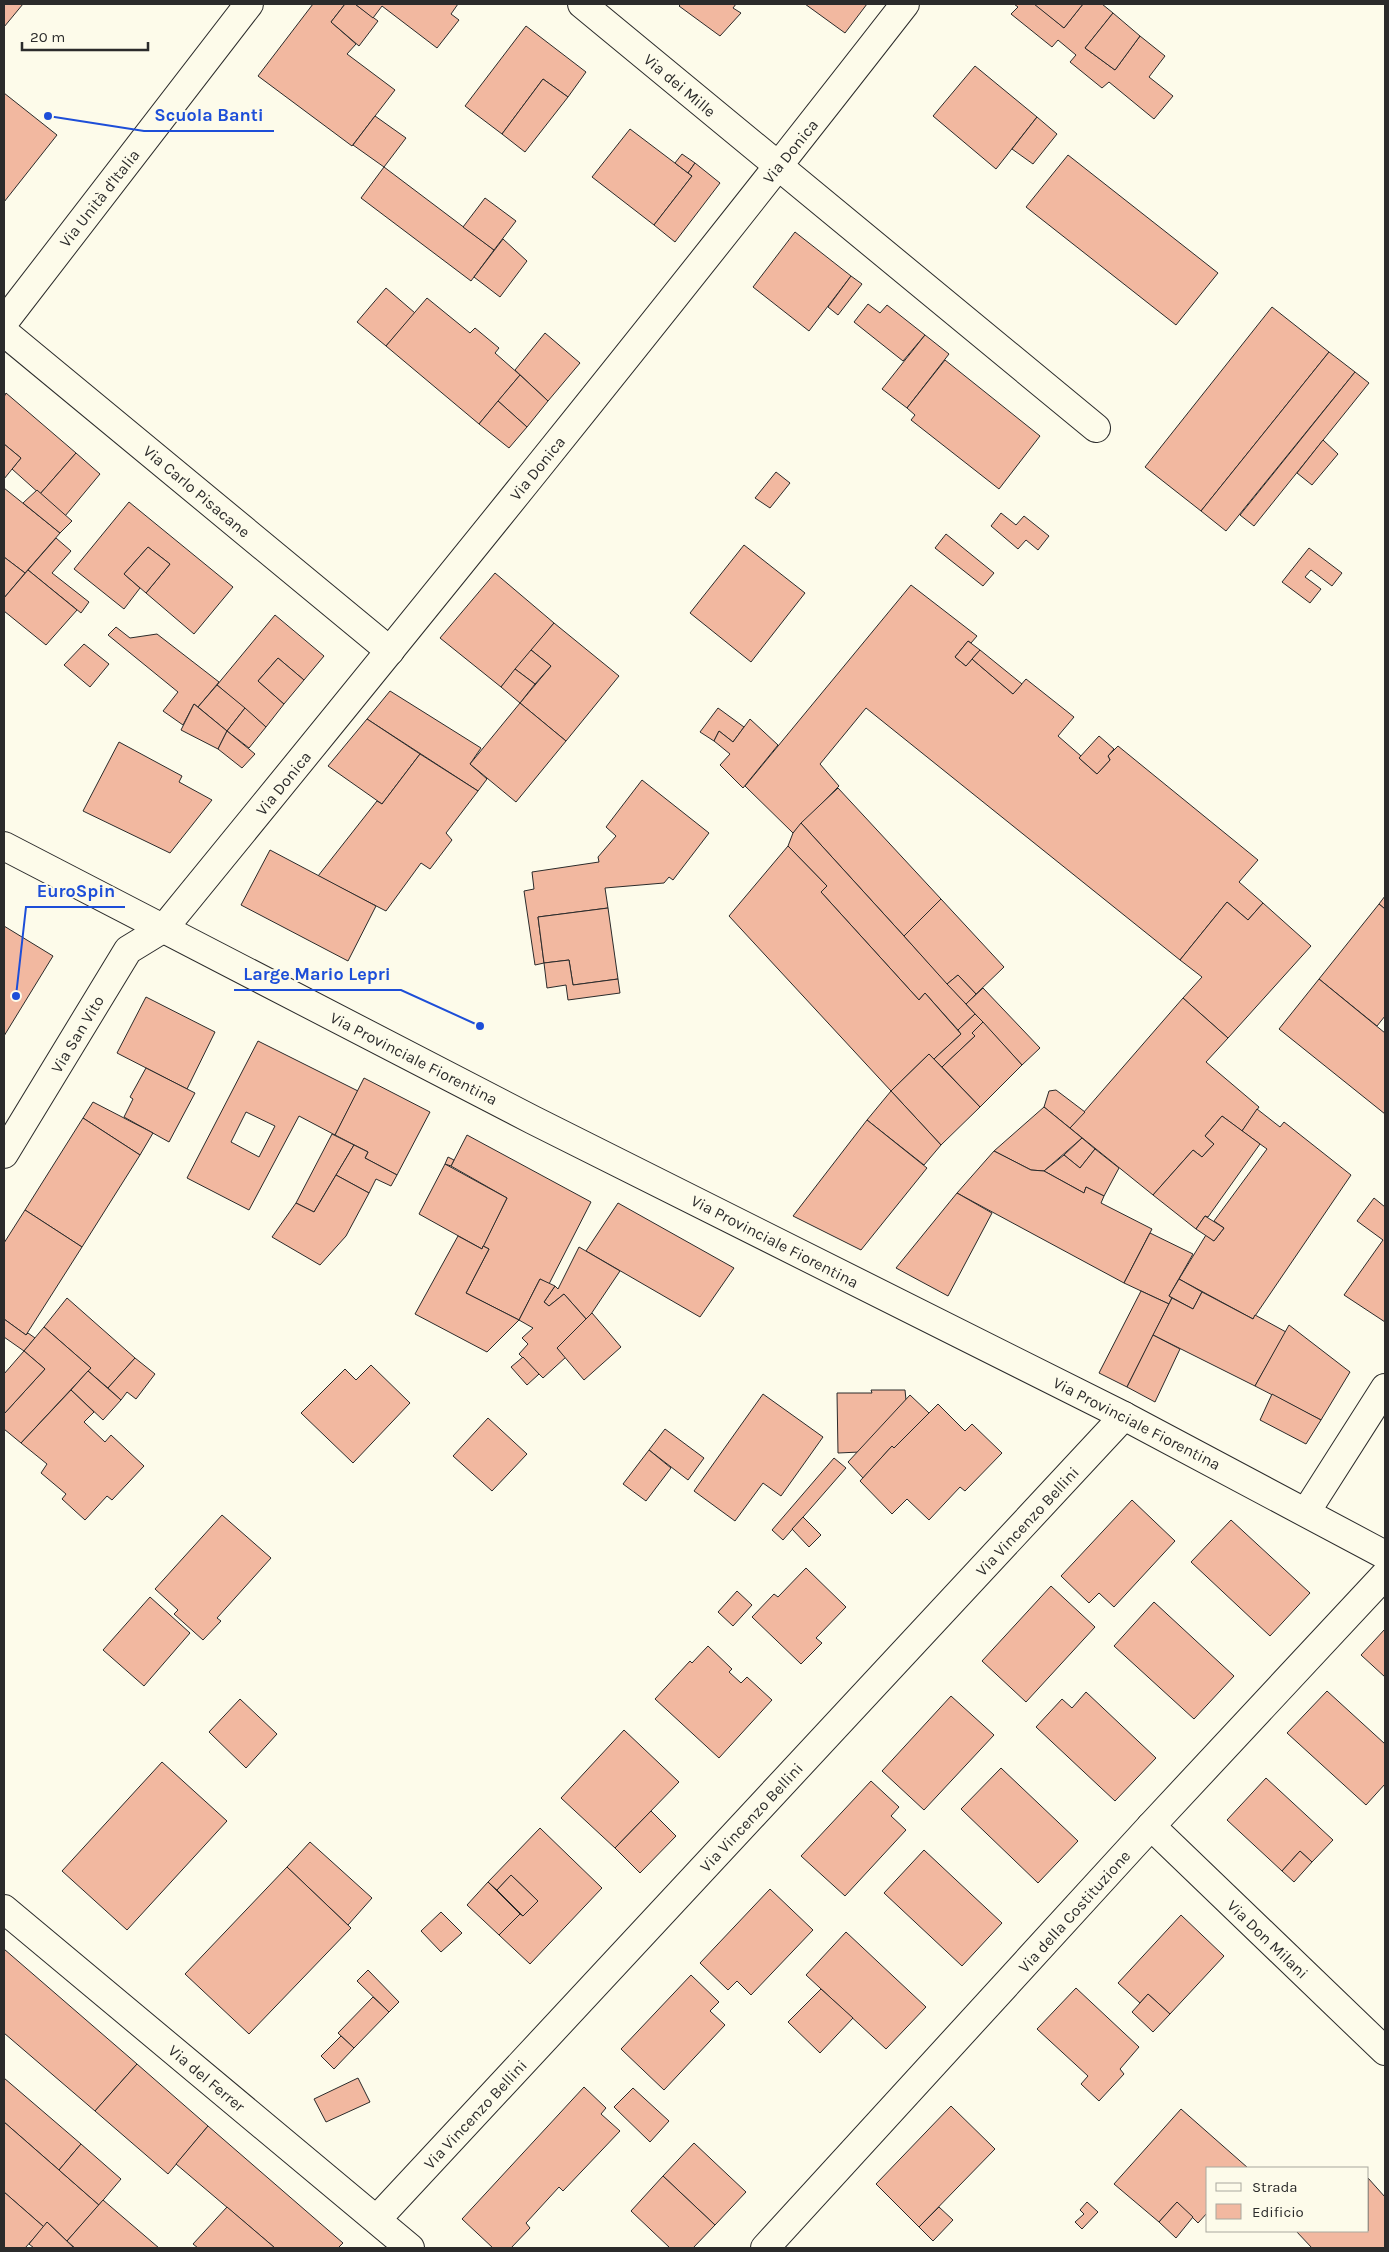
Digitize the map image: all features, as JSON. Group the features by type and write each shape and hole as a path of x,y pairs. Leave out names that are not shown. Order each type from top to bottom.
{"street":[{"name":"Via Unità d'Italia","path":"4,322 249,4"},
{"name":"Via dei Mille","path":"582,4 1096,428"},
{"name":"Via Donica","path":"164,928 390,651 778,167 905,4"},
{"name":"Via Carlo Pisacane","path":"4,332 390,651"},
{"name":"Via Provinciale Fiorentina","path":"4,846 533,1120 1124,1416 1385,1555"},
{"name":"Via San Vito","path":"4,1154 128,950 164,928"},
{"path":"1306,1512 1385,1388"},
{"name":"Via Vincenzo Bellini","path":"377,2219 1124,1416"},
{"name":"Via della Costituzione","path":"766,2248 1151,1826 1385,1575"},
{"name":"Via Don Milani","path":"1151,1826 1385,2051"},
{"name":"Via del Ferrer","path":"4,1909 410,2248"}],"building":[{"path":"4,4 23,4 4,27"},
{"path":"313,4 345,4 331,22 356,44 347,54 395,90 352,146 258,76"},
{"path":"345,4 355,4 378,21 359,46 331,22"},
{"path":"355,4 458,4 451,14 459,20 437,48 382,6 373,18"},
{"path":"681,4 736,4 733,8 741,13 720,36 679,6"},
{"path":"805,4 867,4 845,33"},
{"path":"1014,4 1035,4 1064,28 1083,4 1102,4 1113,13 1085,48 1115,70 1140,36 1165,56 1149,77 1173,96 1154,119 1109,82 1102,88 1070,62 1076,55 1058,40 1052,47 1011,14 1018,7"},
{"path":"1034,4 1083,4 1064,28"},
{"path":"1113,13 1140,36 1115,70 1085,48"},
{"path":"526,26 586,72 568,97 543,79 502,134 465,106"},
{"path":"975,66 1037,117 996,169 933,116"},
{"path":"543,79 568,97 525,152 502,134"},
{"path":"4,93 57,135 4,202"},
{"path":"375,116 406,138 384,167 353,145"},
{"path":"1037,117 1057,134 1033,164 1012,149"},
{"path":"630,129 692,176 654,225 592,177"},
{"path":"682,154 695,163 688,173 675,163"},
{"path":"1068,155 1218,273 1176,325 1026,207"},
{"path":"695,163 720,183 675,242 654,225 692,176 688,173"},
{"path":"384,167 494,250 471,281 361,198"},
{"path":"485,198 516,221 494,250 463,227"},
{"path":"795,232 851,276 809,331 753,287"},
{"path":"503,239 527,261 500,297 474,277"},
{"path":"851,276 862,284 838,315 828,307"},
{"path":"386,288 415,313 386,346 357,322"},
{"path":"427,298 470,333 475,328 499,348 495,353 520,375 479,424 386,346"},
{"path":"868,304 880,313 887,305 925,335 903,361 854,322"},
{"path":"1272,307 1329,352 1201,511 1145,467"},
{"path":"545,333 580,363 548,401 515,370"},
{"path":"925,335 949,354 907,408 882,389"},
{"path":"1329,352 1355,372 1226,531 1201,511"},
{"path":"945,360 1040,436 999,489 911,420 915,415 907,408"},
{"path":"1355,372 1369,383 1254,526 1240,515"},
{"path":"520,375 548,401 527,427 498,401"},
{"path":"6,393 76,453 40,494 12,469 21,458 4,444 4,397"},
{"path":"498,401 527,427 509,448 479,424"},
{"path":"1323,440 1338,454 1312,485 1297,473"},
{"path":"4,444 21,458 4,479"},
{"path":"76,453 100,474 65,516 40,494"},
{"path":"776,472 790,483 770,508 755,498"},
{"path":"4,488 60,533 25,573 4,557"},
{"path":"37,490 72,521 60,533 23,503"},
{"path":"129,502 233,587 194,634 146,593 170,564 148,547 124,574 140,588 124,609 74,569"},
{"path":"1001,513 1016,525 1024,516 1049,536 1038,550 1026,540 1018,549 991,526"},
{"path":"946,534 994,573 983,586 935,548"},
{"path":"56,538 71,551 52,573 89,602 81,613 28,570"},
{"path":"744,545 805,593 751,662 690,613"},
{"path":"148,547 170,564 146,593 124,574"},
{"path":"1309,548 1342,573 1332,586 1311,570 1305,577 1321,589 1310,603 1282,582"},
{"path":"4,557 25,573 4,598"},
{"path":"28,570 77,610 46,645 4,611 4,598"},
{"path":"495,573 554,623 501,687 440,638"},
{"path":"911,585 977,636 971,643 968,641 955,657 966,666 972,659 1013,694 1026,679 1074,717 1058,736 1081,756 1079,758 1097,774 1110,760 1108,756 1118,746 1258,860 1239,882 1263,903 1248,920 1227,902 1180,960 866,708 820,764 839,786 793,833 745,786"},
{"path":"275,615 324,656 304,680 278,658 258,681 284,704 266,727 217,685"},
{"path":"554,623 619,676 566,741 520,703 551,666 531,650"},
{"path":"116,627 130,638 157,634 219,682 198,707 194,704 183,725 163,711 178,692 108,635"},
{"path":"968,641 980,650 966,666 955,657"},
{"path":"84,644 109,664 90,687 64,665"},
{"path":"531,650 551,666 535,684 515,669"},
{"path":"980,650 1022,684 1013,694 972,659"},
{"path":"278,658 304,680 284,704 258,681"},
{"path":"515,669 535,684 520,703 501,687"},
{"path":"217,685 245,708 227,731 198,707"},
{"path":"390,691 481,748 470,764 487,779 478,791 367,719"},
{"path":"520,703 566,741 516,802 470,764"},
{"path":"194,704 227,731 218,749 181,730"},
{"path":"245,708 266,727 249,748 227,731"},
{"path":"718,708 744,727 733,742 719,731 714,741 700,732"},
{"path":"367,719 420,754 382,804 328,766"},
{"path":"750,719 778,745 743,788 720,765 730,754 714,741 719,731 733,742"},
{"path":"227,731 255,754 242,768 218,749"},
{"path":"1099,736 1114,749 1108,756 1110,760 1097,774 1079,758"},
{"path":"119,742 182,776 179,782 212,800 170,853 83,811"},
{"path":"420,754 478,791 446,833 452,840 430,869 421,863 386,911 318,876 377,801 382,804"},
{"path":"642,780 709,833 673,880 669,877 664,883 605,888 608,908 538,917 544,963 535,965 524,891 534,889 532,872 599,862 598,857 616,836 606,827"},
{"path":"838,788 941,899 904,936 801,823"},
{"path":"801,823 975,1014 958,1030 925,993 919,1000 821,892 827,886 788,846 793,833"},
{"path":"788,846 827,886 821,892 919,1000 925,993 961,1034 934,1059 929,1054 891,1091 729,916"},
{"path":"270,850 376,906 348,961 241,905"},
{"path":"1385,896 1385,909 1379,904"},
{"path":"941,899 1004,967 976,994 958,975 947,984 904,936"},
{"path":"1227,902 1248,920 1263,903 1311,946 1228,1038 1183,998 1202,977 1180,960"},
{"path":"1379,904 1385,909 1385,1016 1377,1026 1319,979"},
{"path":"608,908 618,979 573,985 569,960 544,963 538,917"},
{"path":"4,926 53,956 4,1036"},
{"path":"569,960 573,985 618,979 620,993 568,1000 566,985 547,988 544,963"},
{"path":"958,975 976,994 966,1004 947,984"},
{"path":"1319,979 1385,1033 1385,1114 1279,1029"},
{"path":"983,988 1040,1048 1022,1065 966,1004"},
{"path":"146,997 215,1032 187,1089 117,1053"},
{"path":"1183,998 1228,1038 1206,1062 1259,1107 1242,1131 1222,1116 1205,1136 1214,1144 1202,1157 1193,1150 1153,1195 1070,1128"},
{"path":"975,1014 983,1022 972,1033 975,1036 942,1067 934,1059 961,1034 958,1030"},
{"path":"983,1022 1022,1065 980,1107 942,1067 975,1036 972,1033"},
{"path":"258,1041 358,1091 335,1135 299,1116 249,1210 187,1178","holes":["246,1112 275,1126 259,1157 231,1142"]},
{"path":"929,1054 980,1107 941,1145 891,1091"},
{"path":"146,1068 195,1093 169,1142 124,1117 133,1099 130,1097"},
{"path":"364,1078 430,1112 397,1175 365,1158 368,1152 335,1135"},
{"path":"1056,1090 1085,1112 1070,1128 1044,1107 1049,1091"},
{"path":"891,1091 941,1145 924,1165 867,1120"},
{"path":"93,1102 153,1133 140,1155 83,1118"},
{"path":"1044,1107 1082,1138 1044,1171 1031,1170 994,1151"},
{"path":"1257,1109 1280,1127 1284,1122 1351,1175 1253,1319 1179,1279 1206,1235 1214,1241 1224,1228 1214,1221 1267,1149 1242,1131"},
{"path":"1222,1116 1260,1144 1208,1217 1205,1216 1196,1229 1153,1195 1193,1150 1202,1157 1214,1144 1205,1136"},
{"path":"83,1118 140,1155 82,1247 25,1210"},
{"path":"867,1120 927,1168 861,1250 793,1216"},
{"path":"332,1134 354,1145 314,1212 296,1203"},
{"path":"467,1135 591,1202 549,1284 540,1279 519,1320 466,1293 489,1249 483,1246 507,1198 451,1166"},
{"path":"1082,1138 1095,1149 1080,1168 1064,1155"},
{"path":"354,1145 368,1152 365,1158 397,1175 391,1186 376,1179 369,1193 336,1175"},
{"path":"1095,1149 1119,1168 1104,1196 1086,1187 1084,1193 1044,1171 1064,1155 1080,1168"},
{"path":"994,1151 1031,1170 1044,1171 1084,1193 1086,1187 1104,1196 1101,1203 1152,1229 1124,1283 957,1193"},
{"path":"448,1157 454,1160 451,1166 445,1164"},
{"path":"445,1164 507,1198 482,1249 419,1214"},
{"path":"336,1175 369,1193 346,1236 320,1265 272,1237 296,1203 314,1212"},
{"path":"957,1193 992,1213 948,1296 896,1268"},
{"path":"1374,1198 1385,1207 1385,1322 1344,1295 1383,1240 1357,1221"},
{"path":"618,1203 734,1268 700,1317 586,1251"},
{"path":"25,1210 82,1247 26,1335 4,1319 4,1243"},
{"path":"1205,1216 1224,1228 1214,1241 1196,1229"},
{"path":"1150,1233 1193,1254 1169,1296 1172,1298 1169,1304 1124,1283"},
{"path":"458,1236 482,1249 483,1246 489,1249 466,1293 519,1320 487,1352 415,1314"},
{"path":"579,1247 620,1271 587,1320 564,1294 549,1306 544,1302 555,1286 558,1289"},
{"path":"540,1279 555,1286 544,1302 549,1306 564,1294 587,1320 557,1348 566,1357 543,1378 519,1354 528,1344 522,1338 533,1328 519,1320"},
{"path":"1179,1279 1202,1292 1193,1309 1169,1296"},
{"path":"1141,1291 1169,1304 1127,1387 1099,1373"},
{"path":"1202,1292 1253,1319 1255,1315 1286,1332 1255,1386 1153,1335 1172,1298 1193,1309"},
{"path":"67,1298 135,1358 108,1388 88,1371 91,1368 44,1327"},
{"path":"592,1313 621,1347 584,1380 557,1348"},
{"path":"4,1319 26,1335 28,1333 35,1338 24,1351 4,1337"},
{"path":"1289,1325 1350,1372 1321,1420 1255,1386"},
{"path":"44,1327 91,1368 21,1443 4,1429 4,1414 45,1369 24,1351"},
{"path":"1153,1335 1180,1349 1155,1402 1127,1387"},
{"path":"24,1351 45,1369 4,1414 4,1374"},
{"path":"523,1357 539,1374 527,1385 511,1367"},
{"path":"135,1358 155,1374 136,1399 127,1392 121,1400 108,1388"},
{"path":"371,1365 410,1403 353,1463 301,1413 345,1369 356,1380"},
{"path":"88,1371 121,1400 103,1420 71,1390"},
{"path":"71,1390 94,1412 84,1422 105,1442 111,1435 144,1466 112,1500 107,1496 85,1520 62,1499 66,1494 41,1473 47,1464 21,1443"},
{"path":"871,1390 905,1390 906,1400 860,1452 838,1453 837,1393 872,1393"},
{"path":"763,1394 823,1437 781,1496 763,1483 735,1521 694,1491"},
{"path":"1272,1394 1321,1420 1306,1444 1260,1420"},
{"path":"910,1395 929,1413 894,1448 892,1446 863,1478 848,1462"},
{"path":"938,1404 965,1431 972,1424 1002,1453 965,1491 960,1487 929,1520 907,1499 892,1514 860,1481 892,1446 894,1448"},
{"path":"488,1418 527,1454 492,1491 453,1456"},
{"path":"665,1429 704,1458 688,1480 649,1450"},
{"path":"649,1450 671,1468 646,1501 623,1484"},
{"path":"834,1458 846,1468 783,1540 772,1530"},
{"path":"1132,1500 1175,1541 1114,1607 1099,1593 1089,1603 1061,1576"},
{"path":"222,1515 271,1558 217,1618 221,1621 203,1640 174,1614 178,1610 155,1589"},
{"path":"803,1517 821,1535 809,1547 792,1529"},
{"path":"1231,1520 1310,1593 1270,1636 1191,1562"},
{"path":"806,1568 846,1607 816,1638 822,1643 801,1664 752,1617 774,1594 778,1597"},
{"path":"1051,1586 1095,1627 1026,1702 982,1661"},
{"path":"737,1591 752,1605 733,1626 718,1612"},
{"path":"150,1597 190,1633 144,1686 103,1650"},
{"path":"1154,1602 1234,1676 1194,1719 1114,1646"},
{"path":"1385,1629 1385,1677 1361,1655"},
{"path":"708,1646 732,1669 729,1672 741,1683 747,1677 772,1700 719,1758 655,1699 690,1661 692,1663"},
{"path":"1327,1691 1385,1744 1385,1784 1366,1805 1287,1733"},
{"path":"1086,1692 1156,1758 1115,1801 1036,1727 1062,1699 1072,1708"},
{"path":"951,1696 994,1735 924,1810 882,1771"},
{"path":"240,1699 277,1734 246,1768 209,1732"},
{"path":"624,1730 679,1782 615,1848 561,1798"},
{"path":"162,1762 227,1821 127,1930 62,1871"},
{"path":"1001,1768 1078,1841 1038,1883 961,1809"},
{"path":"1266,1778 1333,1840 1312,1862 1300,1851 1282,1871 1227,1820"},
{"path":"871,1781 899,1807 891,1816 906,1830 845,1896 801,1856"},
{"path":"651,1811 676,1836 640,1873 615,1848"},
{"path":"540,1828 602,1888 530,1964 499,1935 520,1914 523,1916 538,1901 511,1875 497,1890 488,1882"},
{"path":"310,1842 372,1898 348,1925 287,1867"},
{"path":"924,1850 1002,1923 962,1966 884,1893"},
{"path":"1300,1851 1312,1862 1294,1882 1282,1871"},
{"path":"287,1867 351,1928 249,2034 185,1974"},
{"path":"511,1875 538,1901 523,1916 497,1890"},
{"path":"488,1882 520,1914 499,1935 467,1905"},
{"path":"770,1889 813,1930 751,1995 737,1981 728,1990 700,1963"},
{"path":"441,1912 462,1933 441,1952 421,1931"},
{"path":"1181,1915 1224,1956 1170,2014 1148,1994 1140,2003 1118,1983"},
{"path":"846,1932 926,2007 886,2049 806,1975"},
{"path":"4,1949 137,2064 95,2111 4,2033"},
{"path":"368,1970 399,2002 389,2012 357,1981"},
{"path":"691,1975 719,2002 710,2011 725,2025 664,2090 621,2049"},
{"path":"1076,1988 1139,2047 1120,2069 1124,2074 1099,2101 1081,2084 1088,2076 1037,2029"},
{"path":"821,1989 853,2018 820,2053 788,2022"},
{"path":"1148,1994 1170,2014 1153,2032 1132,2012"},
{"path":"373,1997 389,2012 354,2048 338,2033"},
{"path":"341,2036 354,2048 334,2069 321,2056"},
{"path":"137,2064 208,2126 168,2174 95,2111"},
{"path":"4,2078 81,2144 59,2170 4,2122"},
{"path":"358,2078 370,2102 326,2122 314,2099"},
{"path":"584,2087 606,2108 601,2114 620,2131 563,2191 559,2187 526,2223 530,2228 511,2248 493,2248 462,2219"},
{"path":"633,2088 669,2121 650,2142 614,2107"},
{"path":"951,2106 995,2149 919,2227 876,2184"},
{"path":"1181,2109 1247,2167 1206,2167 1206,2214 1198,2223 1177,2202 1159,2222 1114,2184"},
{"path":"4,2122 99,2205 67,2241 47,2222 44,2227 4,2192"},
{"path":"208,2126 343,2243 338,2248 275,2248 176,2164"},
{"path":"694,2143 746,2192 715,2225 663,2176"},
{"path":"81,2144 121,2179 99,2205 59,2170"},
{"path":"663,2176 715,2225 693,2248 670,2248 631,2211"},
{"path":"1369,2179 1385,2197 1385,2248 1312,2248 1297,2232 1369,2232"},
{"path":"4,2192 44,2227 25,2248 4,2248"},
{"path":"103,2200 159,2248 75,2248 67,2241"},
{"path":"1087,2202 1098,2212 1082,2229 1075,2222 1084,2214 1080,2210"},
{"path":"1177,2202 1193,2217 1176,2238 1159,2222"},
{"path":"227,2207 275,2248 198,2248 193,2244"},
{"path":"939,2207 953,2220 933,2241 919,2227"},
{"path":"47,2222 74,2248 34,2248 29,2244"}],"place":[{"name":"Scuola Banti","path":"48,116"},
{"name":"EuroSpin","path":"16,996"},
{"name":"Large Mario Lepri","path":"480,1026"}]}
